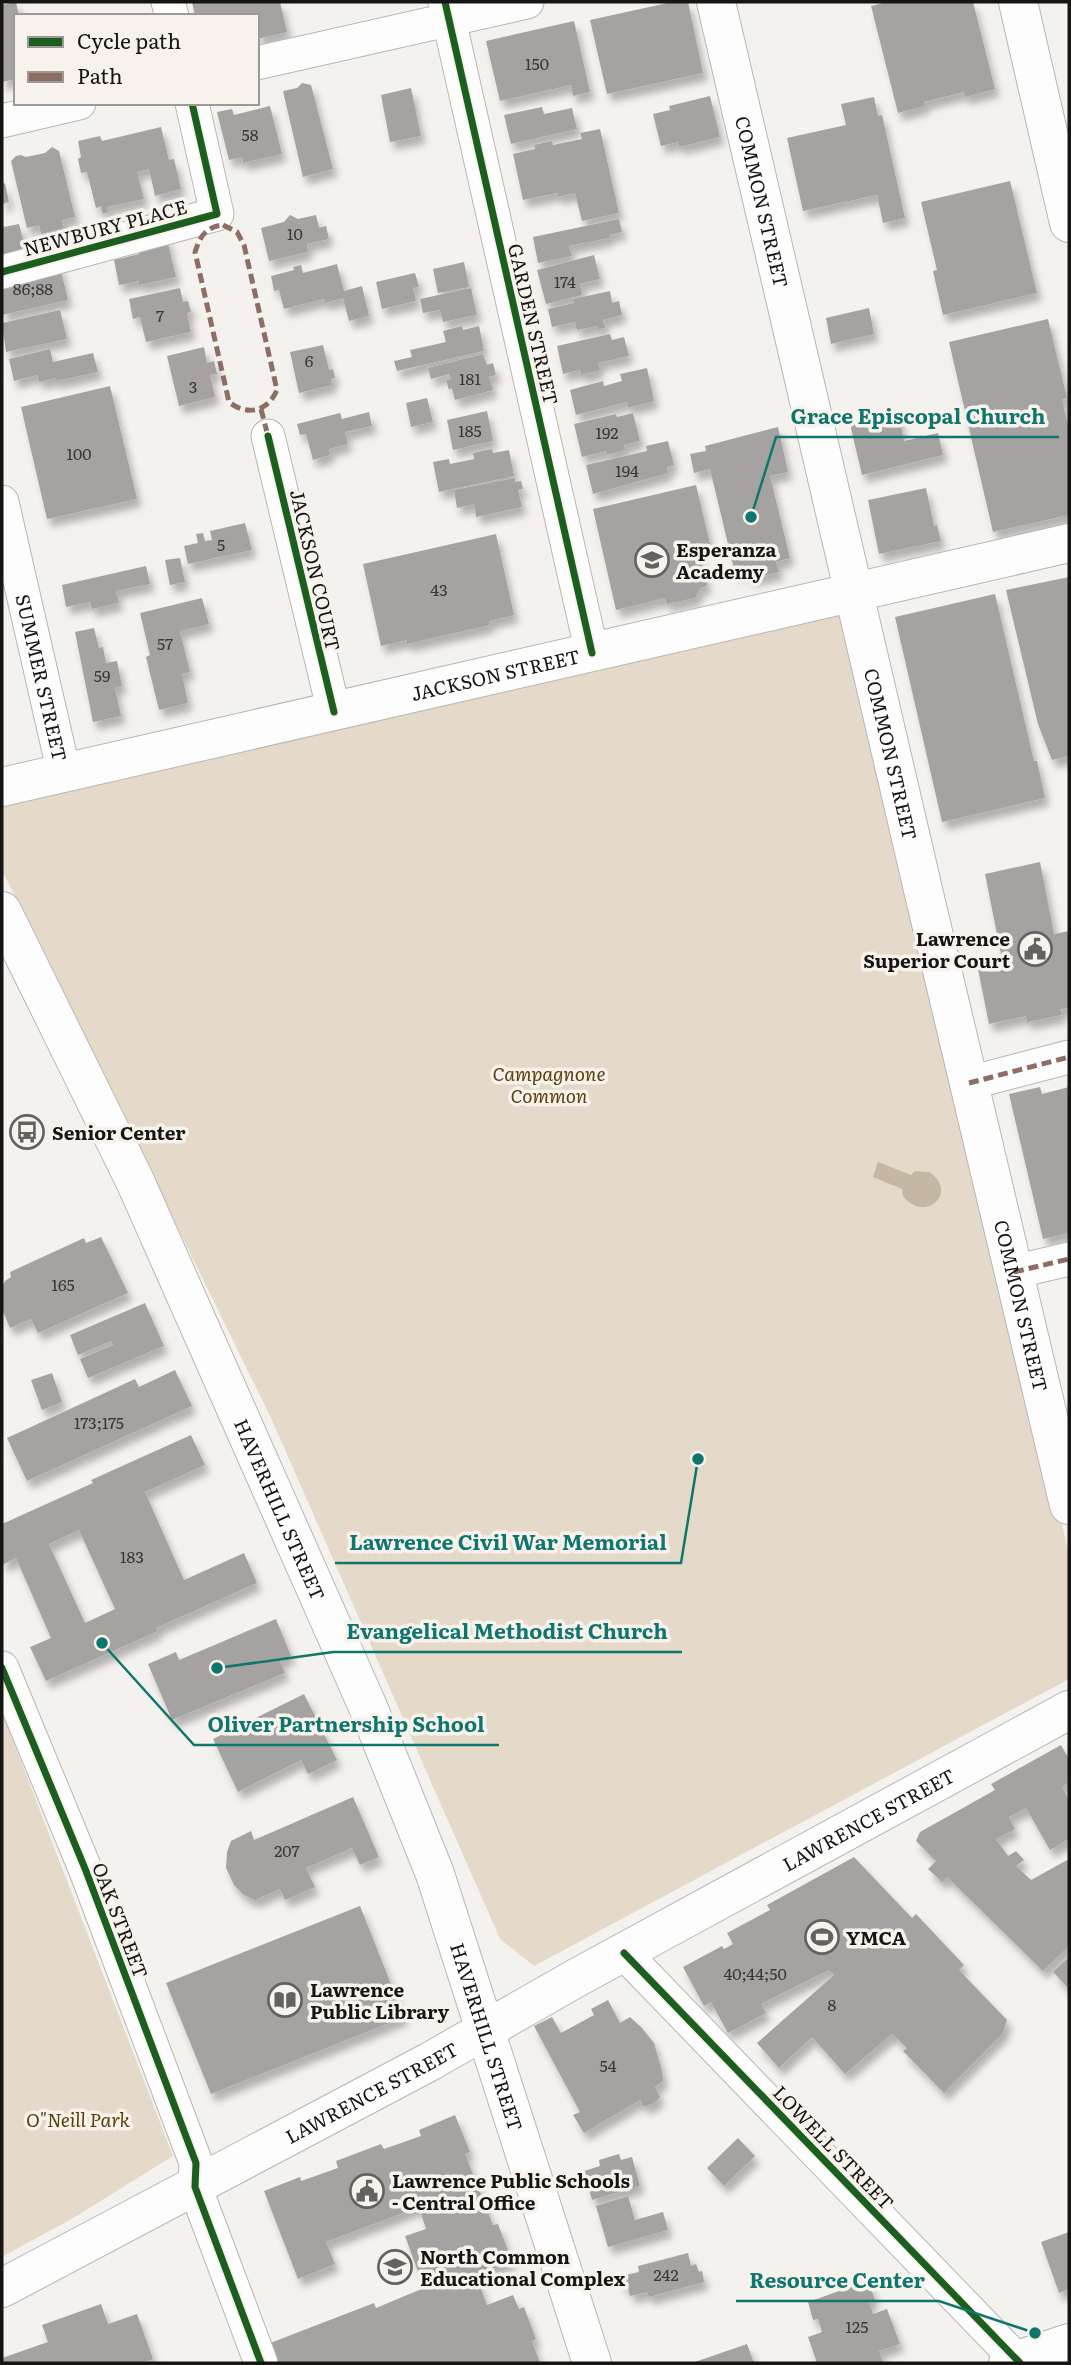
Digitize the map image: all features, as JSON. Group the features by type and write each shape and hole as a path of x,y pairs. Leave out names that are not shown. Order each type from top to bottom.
{"main road":[{"name":"COMMON STREET","path":"716,2 1069,1505"},
{"path":"1018,2 1067,207"},
{"name":"JACKSON STREET","path":"2,787 1069,543"},
{"name":"HAVERHILL STREET","path":"2,911 135,1181 369,1707 435,1874 592,2363"},
{"name":"LAWRENCE STREET","path":"2,2288 195,2188 1069,1710"},
{"path":"1015,2362 1069,2343"}],"street":[{"path":"259,62 447,10 527,2"},
{"name":"GARDEN STREET","path":"447,10 592,653"},
{"path":"2,121 70,105"},
{"name":"NEWBURY PLACE","path":"2,272 217,214 192,105"},
{"name":"JACKSON COURT","path":"268,436 334,712"},
{"name":"SUMMER STREET","path":"2,502 64,773"},
{"path":"969,1083 1069,1057"},
{"path":"1014,1272 1069,1259"},
{"name":"OAK STREET","path":"2,1668 86,1871 196,2163 195,2188 261,2363"},
{"name":"LOWELL STREET","path":"624,1953 1015,2362"}],"green space":[{"name":"Campagnone Common","path":"845,609 1069,1554 1069,1679 534,1966 500,1939 271,1418 2,870 2,794"},
{"name":"O\"Neill Park","path":"2,1712 173,2156 75,2217 2,2257"}],"shaded area":[{"path":"878,1162 911,1175 915,1171 929,1172 938,1180 940,1196 929,1206 911,1204 903,1196 902,1189 873,1177"}],"building":[{"path":"16,2 19,14 14,14 14,79 2,82 2,5"},
{"path":"192,2 280,2 287,32 259,39 259,14 195,14"},
{"path":"672,2 688,2 703,73 607,94 590,20"},
{"path":"887,2 973,2 995,89 965,97 964,92 924,102 925,106 898,113 871,6"},
{"path":"574,21 590,92 573,96 571,85 500,101 486,41"},
{"path":"302,83 311,85 333,169 303,177 283,91 297,88"},
{"path":"411,88 421,136 390,142 381,95"},
{"path":"710,96 720,137 679,147 678,142 661,146 653,114 670,110 669,106"},
{"path":"874,97 878,116 882,115 905,218 883,223 877,195 803,211 787,138 846,125 841,104"},
{"path":"270,106 282,154 243,163 242,157 229,160 217,112 232,109 234,115"},
{"path":"542,107 544,114 572,108 577,129 511,144 504,115"},
{"path":"161,127 169,160 174,159 181,189 155,196 149,169 137,172 144,199 107,207 108,212 103,214 101,206 96,208 87,172 81,173 78,141 100,136 102,141"},
{"path":"600,129 619,213 582,221 575,193 558,197 557,193 523,200 513,154 535,149 534,145 552,141 553,145 582,139 580,133"},
{"path":"52,147 59,151 75,217 62,220 64,228 41,234 39,225 27,228 11,161 16,156 45,153"},
{"path":"1010,181 1037,293 943,315 933,271 937,270 921,202"},
{"path":"5,183 9,202 2,204 2,184"},
{"path":"290,215 298,219 316,215 319,228 326,226 329,239 307,244 308,252 269,261 261,228 284,222"},
{"path":"619,219 622,232 609,235 609,238 569,246 572,256 538,263 533,237"},
{"path":"2,221 4,227 19,224 27,254 2,260"},
{"path":"166,235 176,277 139,285 139,281 119,285 114,260 139,254 139,249"},
{"path":"594,255 600,279 580,284 582,295 546,304 537,270"},
{"path":"464,262 469,287 438,293 433,269"},
{"path":"59,263 68,300 2,315 2,276"},
{"path":"337,264 344,291 362,286 369,316 349,321 343,298 325,303 324,299 284,309 279,290 274,291 271,276 294,270 293,267 301,265 303,273"},
{"path":"415,273 419,287 413,288 416,301 382,309 376,282"},
{"path":"180,288 183,302 188,301 191,312 187,313 191,332 146,342 140,317 133,319 129,299"},
{"path":"471,288 477,315 443,322 440,310 423,313 420,299"},
{"path":"610,291 612,303 619,301 622,315 603,320 605,328 598,329 597,326 577,330 575,322 552,327 548,309 574,303 573,299"},
{"path":"869,308 874,334 831,344 826,318"},
{"path":"60,310 67,339 6,352 2,323"},
{"path":"1048,319 1067,398 1062,399 1069,430 1069,515 993,532 949,342"},
{"path":"462,326 463,330 479,326 484,351 397,371 394,361 412,357 410,350 446,342 443,331"},
{"path":"610,334 612,340 624,337 629,356 598,363 600,370 581,375 580,370 563,374 557,346"},
{"path":"323,345 329,370 333,369 335,378 331,379 332,385 299,393 290,352"},
{"path":"204,347 207,363 214,361 217,374 210,375 215,397 179,406 167,356"},
{"path":"50,349 53,362 93,353 98,372 56,381 56,378 39,382 37,375 14,381 9,359"},
{"path":"483,354 487,365 493,363 496,375 489,377 493,390 455,400 452,388 449,390 446,380 451,379 449,374 431,379 428,368"},
{"path":"647,368 654,401 628,408 627,402 576,415 570,390 603,381 604,386 622,381 620,374"},
{"path":"110,386 137,499 47,519 21,407"},
{"path":"427,398 433,422 411,427 406,403"},
{"path":"487,411 493,441 453,450 447,420"},
{"path":"369,412 372,426 345,432 348,444 329,449 330,455 313,460 306,434 300,435 297,424 340,413 342,419"},
{"path":"633,413 640,441 624,445 625,450 607,455 606,451 582,457 574,424 616,414 617,417"},
{"path":"898,413 904,441 938,433 943,455 862,475 850,424"},
{"path":"778,427 788,472 770,476 790,558 776,562 779,572 750,579 747,571 735,573 710,469 694,473 690,454 706,451 705,446"},
{"path":"668,441 674,465 667,467 668,473 593,494 586,465 647,451 646,446"},
{"path":"492,449 493,453 509,450 514,476 439,492 433,462 449,459 450,464 474,459 473,453"},
{"path":"515,478 515,482 521,481 523,489 518,490 522,507 476,517 474,504 457,508 454,490"},
{"path":"696,485 710,544 698,547 707,586 700,588 695,598 667,604 665,598 616,610 593,509"},
{"path":"926,488 934,526 937,525 941,541 879,554 868,500"},
{"path":"245,523 252,550 188,564 184,546 198,543 196,534 203,533 205,541 212,540 210,531"},
{"path":"496,534 514,615 489,621 490,625 407,644 407,640 381,646 363,564"},
{"path":"180,558 185,582 170,585 165,560"},
{"path":"146,566 150,584 116,591 119,603 92,609 90,602 66,607 62,585"},
{"path":"1069,577 1069,756 1052,760 1038,724 1006,590"},
{"path":"995,594 1045,798 942,822 895,617"},
{"path":"202,598 209,624 180,631 190,672 182,674 188,703 159,710 146,657 150,655 140,613"},
{"path":"94,628 99,648 103,647 106,663 117,661 122,686 115,688 121,716 93,722 75,632"},
{"name":"Lawrence Superior Court","path":"1040,862 1054,934 1069,931 1069,1008 1061,1009 1062,1015 1027,1022 1026,1016 989,1024 978,969 1003,964 985,874"},
{"path":"1040,1087 1042,1094 1069,1087 1069,1233 1043,1239 1009,1094"},
{"path":"101,1237 128,1293 38,1333 31,1319 10,1328 2,1309 2,1287 11,1277 10,1272 84,1238 86,1243"},
{"path":"145,1303 164,1346 88,1378 80,1359 113,1345 111,1341 78,1355 70,1335"},
{"path":"175,1370 192,1406 27,1481 7,1438 135,1379 139,1387"},
{"path":"52,1373 62,1402 42,1410 31,1380"},
{"path":"191,1435 205,1465 145,1492 184,1580 244,1553 257,1583 46,1681 30,1647 51,1638 16,1558 2,1565 2,1524 93,1483 91,1480","holes":["79,1530 115,1609 85,1623 49,1544"]},
{"path":"276,1619 291,1656 280,1661 285,1673 172,1720 148,1664 176,1652 179,1660"},
{"path":"304,1694 337,1760 308,1774 301,1760 238,1792 213,1739"},
{"path":"1061,1745 1069,1759 1069,1782 1062,1787 1069,1800 1069,1839 1050,1850 1026,1808 1009,1817 1015,1829 996,1839 1008,1856 1016,1851 1024,1860 1016,1866 1031,1880 1069,1859 1069,1946 1043,1971 947,1877 942,1882 928,1869 936,1861 916,1841 920,1832 995,1790 991,1784"},
{"path":"353,1797 379,1857 360,1865 352,1848 306,1868 315,1887 285,1900 280,1889 255,1900 244,1895 234,1885 226,1868 231,1841 251,1831 254,1840"},
{"name":"YMCA","path":"854,1857 912,1918 916,1914 964,1965 959,1970 1007,2020 1003,2033 944,2093 903,2051 907,2048 892,2034 845,2074 812,2037 779,2068 757,2043 834,1975 829,1970 761,2004 766,2013 728,2033 711,2002 704,2006 683,1967 722,1946 724,1949 733,1944 727,1933 770,1910 767,1905"},
{"name":"Lawrence Public Library","path":"360,1906 404,2017 211,2094 166,1983"},
{"path":"1069,1957 1069,1989 1053,1972"},
{"path":"608,2000 620,2023 630,2017 654,2043 663,2081 655,2087 660,2097 654,2103 643,2106 640,2100 584,2133 573,2115 580,2112 534,2026 552,2017 561,2033 594,2015 591,2009"},
{"path":"455,2115 470,2152 465,2154 493,2225 498,2224 512,2261 476,2275 487,2305 513,2295 519,2309 524,2307 536,2339 532,2341 540,2363 272,2363 265,2345 374,2303 376,2308 424,2288 405,2236 426,2229 419,2207 326,2242 335,2264 298,2279 264,2191 300,2177 301,2181 338,2168 336,2161 381,2144 384,2149 421,2136 419,2130"},
{"path":"738,2138 755,2156 724,2186 707,2168"},
{"path":"619,2154 621,2160 632,2157 640,2186 592,2200 584,2171 600,2166 599,2160"},
{"path":"628,2196 635,2220 663,2212 668,2230 608,2247 596,2206"},
{"path":"1069,2232 1069,2289 1059,2293 1041,2242"},
{"path":"688,2253 691,2266 696,2264 699,2272 702,2271 704,2282 649,2297 647,2292 630,2296 628,2286 622,2287 621,2281 626,2279 625,2275 639,2272 638,2266"},
{"path":"868,2281 875,2300 869,2302 873,2314 887,2309 900,2344 879,2351 883,2362 879,2363 817,2363 808,2337 822,2332 818,2319 813,2320 808,2302"},
{"path":"101,2304 108,2324 137,2314 153,2359 141,2363 2,2363 2,2358 48,2342 42,2325"},
{"path":"747,2344 754,2363 692,2363"}],"marked path":[{"path":"223,225 237,232 244,245 277,390 268,403 257,410 243,409 229,402 195,252 204,234 223,225"},
{"path":"261,409 268,436"},
{"path":"969,1083 1069,1057"},
{"path":"1014,1272 1069,1259"}],"cycle path":[{"path":"445,2 592,653"},
{"path":"2,272 217,214 192,105"},
{"path":"268,436 334,712"},
{"path":"2,1668 86,1871 196,2163 195,2187 261,2363"},
{"path":"624,1953 1020,2363"}],"place":[{"name":"Grace Episcopal Church","path":"751,517"},
{"name":"Esperanza Academy","path":"652,560"},
{"name":"Lawrence Superior Court","path":"1035,949"},
{"name":"Senior Center","path":"27,1132"},
{"name":"Lawrence Civil War Memorial","path":"698,1459"},
{"name":"Oliver Partnership School","path":"102,1643"},
{"name":"Evangelical Methodist Church","path":"217,1668"},
{"name":"YMCA","path":"822,1937"},
{"name":"Lawrence Public Library","path":"285,2000"},
{"name":"Lawrence Public Schools - Central Office","path":"367,2191"},
{"name":"North Common Educational Complex","path":"395,2267"},
{"name":"Resource Center","path":"1035,2333"}]}
